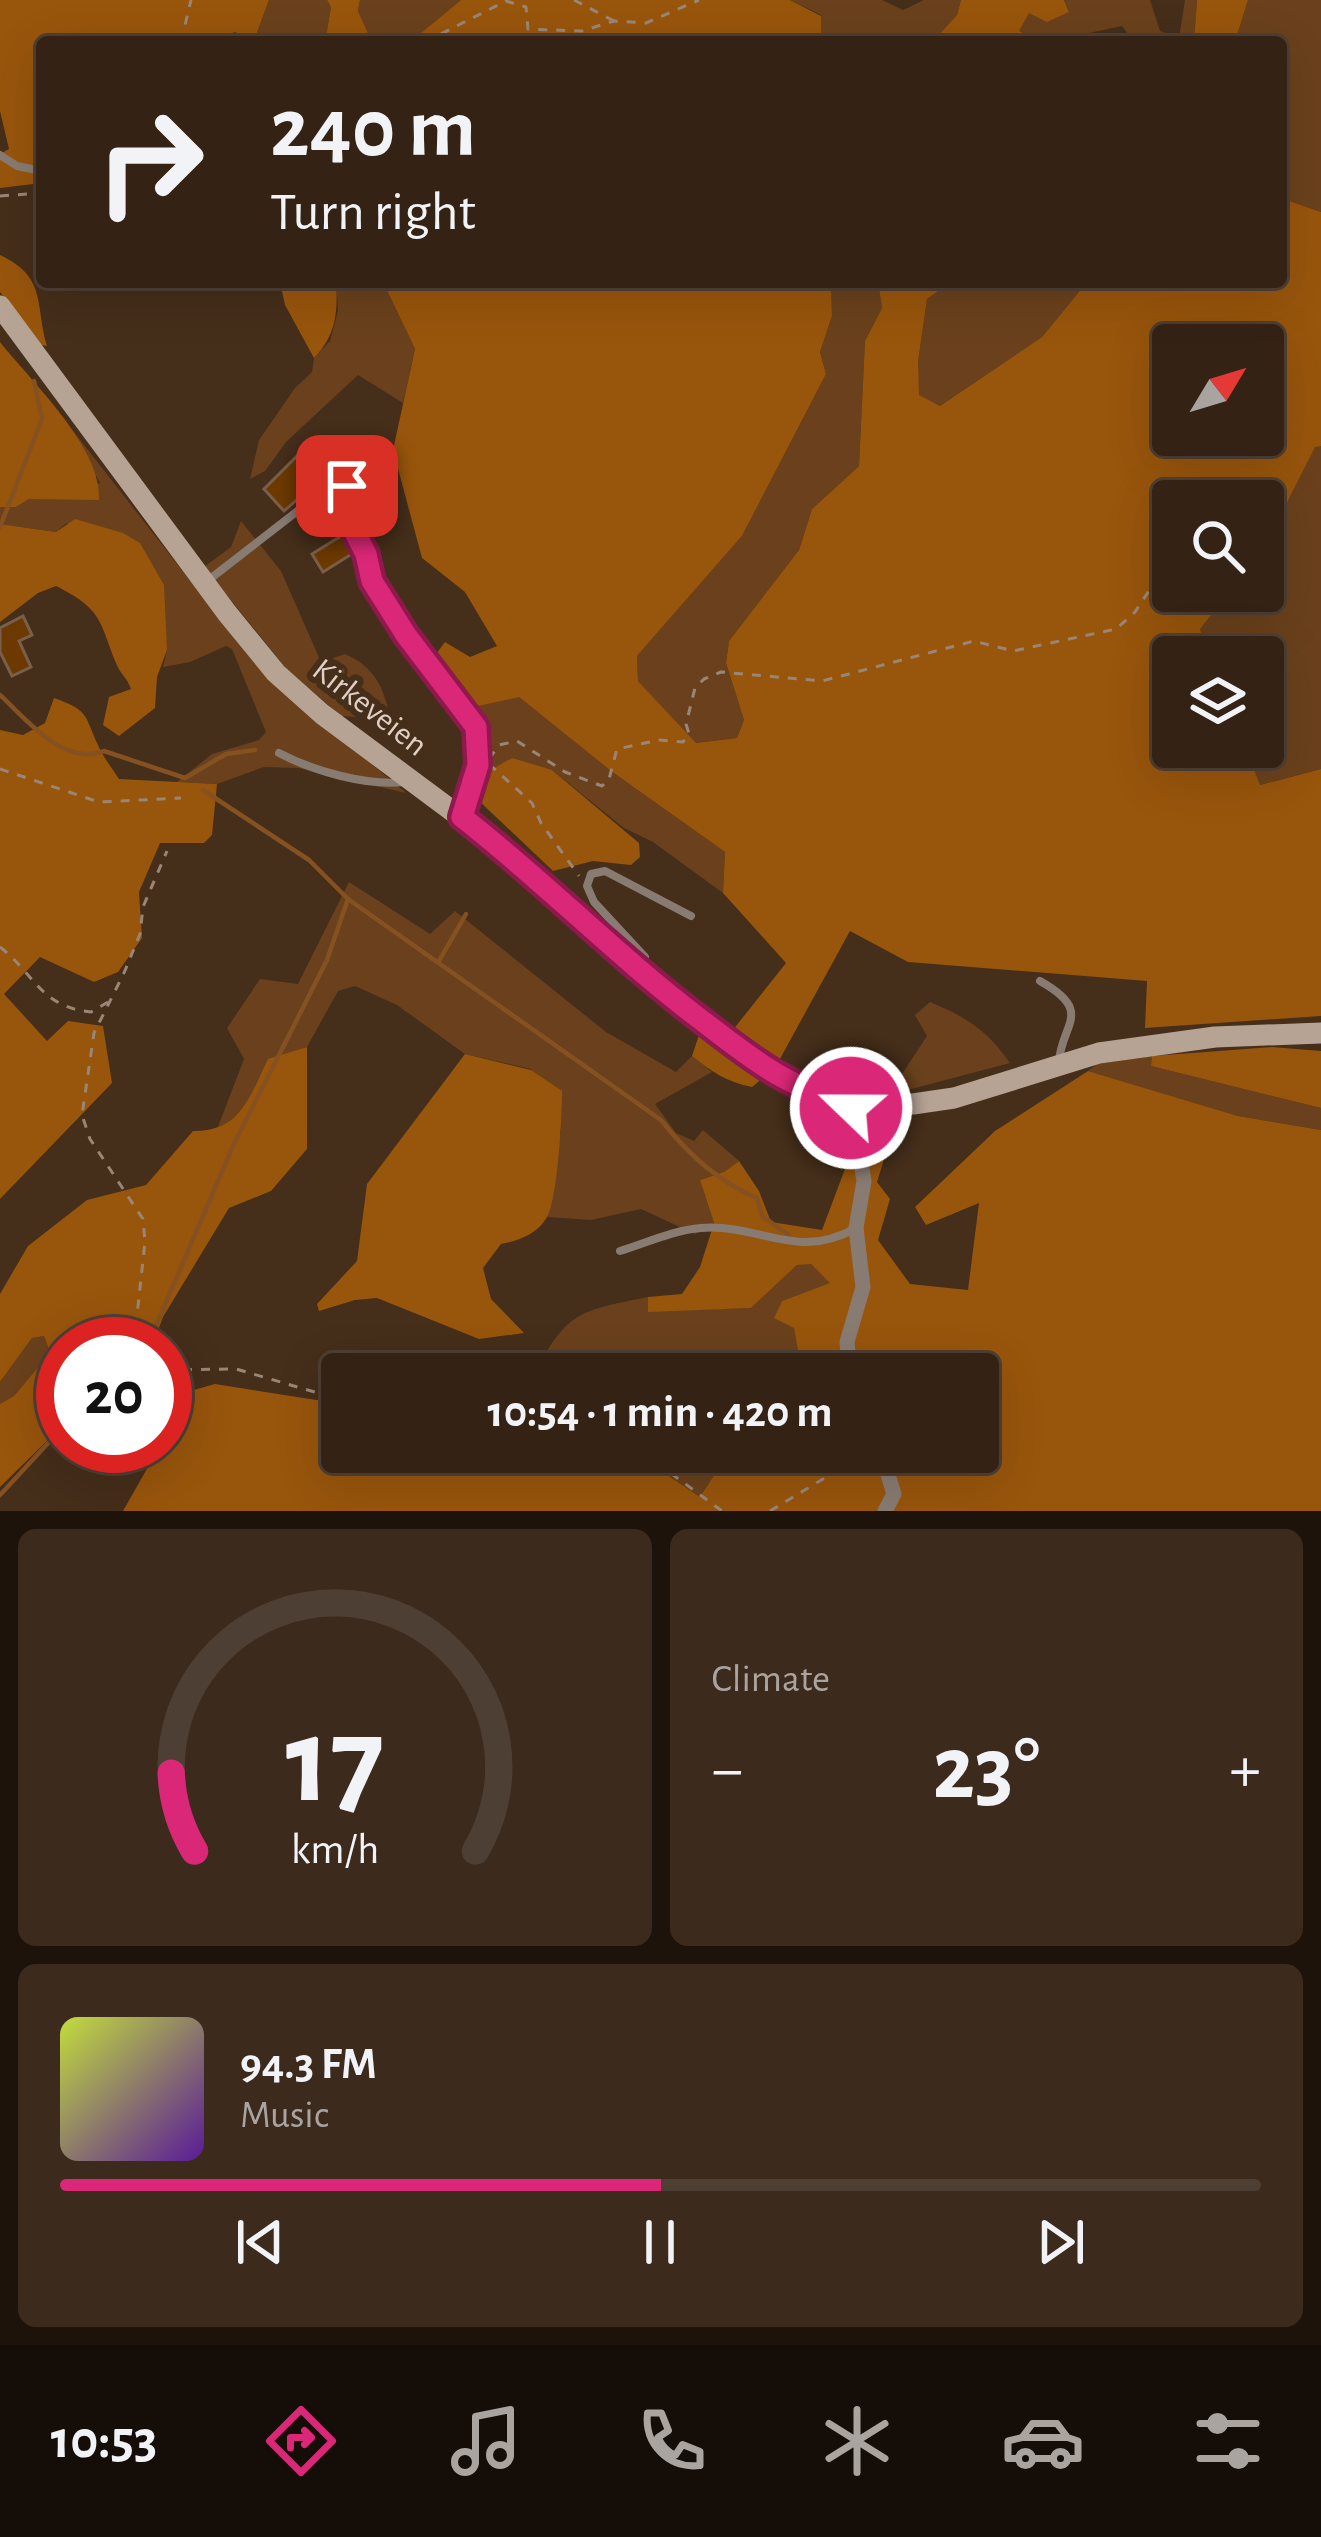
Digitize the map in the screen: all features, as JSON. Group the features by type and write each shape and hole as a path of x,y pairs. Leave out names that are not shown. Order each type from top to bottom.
{"main road":[{"name":"Kirkeveien","path":"0,306 259,655 286,683 462,817 637,970 778,1076 851,1102 913,1104 954,1098 1100,1053 1179,1041 1321,1033"}],"street":[{"path":"848,1353 862,1287 856,1228 865,1181 857,1136"},
{"path":"885,1511 894,1494 887,1473"}],"lane":[{"path":"0,155 17,166 36,170"},
{"path":"354,457 347,486 349,525 366,554 372,581 406,635 476,727 483,764 462,817"},
{"path":"205,583 313,500"},
{"path":"279,753 317,768 388,784 414,782"},
{"path":"637,970 645,957 594,902 586,886 591,874 604,871 691,916"},
{"path":"1040,981 1067,1003 1072,1017 1059,1064"},
{"path":"851,1102 857,1136"},
{"path":"620,1251 702,1228 799,1244 823,1242 856,1228"}],"path":[{"path":"182,36 191,0"},
{"path":"574,0 614,21"},
{"path":"437,36 506,1 526,7 528,29 582,31 614,21 646,23 699,0"},
{"path":"0,196 36,193"},
{"path":"586,886 547,833 532,803 483,764 499,745 517,741 565,772 602,786 609,779 617,748 659,740 683,742 689,734 686,724 695,688 721,672 823,681 974,641 1013,651 1116,629 1135,612 1152,586"},
{"path":"0,769 99,802 182,798"},
{"path":"137,1317 143,1220 90,1139 82,1114 94,1033 140,934 143,907 167,851"},
{"path":"0,947 16,959 35,987 52,998 91,1012 110,1001"},
{"path":"192,1370 236,1369 321,1394"},
{"path":"670,1473 722,1511"},
{"path":"770,1511 832,1473"}],"shaded area":[{"path":"0,0 269,0 256,36 234,32 231,36 36,36 36,184 0,188 0,154 9,149 0,111"},
{"path":"269,0 327,0 331,7 326,36 256,36"},
{"path":"327,0 360,0 358,11 369,36 326,36 331,7"},
{"path":"360,0 461,0 417,36 369,36 358,11"},
{"path":"461,0 790,0 821,16 821,33 810,36 417,36"},
{"path":"790,0 882,0 903,10 924,0 961,0 957,15 938,36 807,36 821,32 821,15"},
{"path":"961,0 1064,0 1069,12 1047,22 1029,13 1019,31 1029,36 938,36 957,15"},
{"path":"1064,0 1150,0 1160,31 1174,36 1130,36 1122,26 1075,36 1031,36 1018,31 1029,12 1069,11"},
{"path":"1185,0 1197,0 1194,36 1179,36"},
{"path":"1197,0 1248,0 1237,36 1194,36"},
{"path":"1248,0 1321,0 1321,212 1287,200 1287,36 1237,36"},
{"path":"1287,200 1321,212 1321,446 1315,447 1284,508 1284,480 1152,480 1152,612 1214,612 1200,629 1203,636 1152,636 1152,768 1253,768 1260,785 1321,769 1321,1016 1145,1028 1147,981 908,962 850,931 775,1068 752,1087 727,1079 692,1056 700,1032 721,1045 786,963 723,893 725,852 611,771 519,697 478,706 430,662 445,642 470,657 497,646 465,592 422,558 393,450 415,349 386,288 831,288 832,316 820,352 826,374 742,536 637,656 638,681 696,743 737,738 744,720 726,663 729,641 799,550 812,509 859,466 865,341 882,308 879,288 943,288 927,299 918,362 919,395 940,406 1042,337 1082,288 1287,288"},
{"path":"0,255 32,282 47,346 41,345 0,292"},
{"path":"281,288 336,288 334,323 314,358 285,305"},
{"path":"336,288 386,288 415,349 403,403 358,375 286,442 265,471 250,479 259,440 312,372 314,358 330,341 338,311"},
{"path":"831,288 879,288 882,308 865,341 859,466 812,509 799,550 729,641 726,663 744,720 737,738 695,743 638,681 637,656 742,536 826,374 820,352 832,316"},
{"path":"943,288 1082,288 1042,337 940,406 918,395 927,299"},
{"path":"0,342 78,438 90,459 99,500 29,499 16,507 0,507"},
{"path":"70,427 260,670 406,793 298,768 264,767 217,784 177,782 212,754 259,740 266,732 232,649 226,646 190,662 163,667 167,650 67,523 56,532 0,524 0,507 16,507 29,499 100,483"},
{"path":"1315,446 1321,446 1321,769 1259,785 1253,768 1284,768 1284,636 1203,636 1200,629 1214,612 1284,612 1284,508"},
{"path":"75,519 140,543 164,585 167,650 157,677 155,708 119,736 103,725 109,697 131,689 91,609 56,586 38,593 0,622 0,524 56,532"},
{"path":"241,521 281,571 321,662 345,654 369,670 386,702 389,712 384,719 341,716 286,668 204,567 231,547"},
{"path":"413,640 430,662 519,697 611,771 725,852 723,893 653,842 624,828 552,770 487,772 477,799 466,790 471,748 466,728 446,691 403,642"},
{"path":"54,698 84,715 119,779 217,784 212,835 204,843 160,843 139,892 142,938 118,972 94,982 40,957 4,994 47,1041 68,1021 103,1026 112,1083 0,1199 0,730 23,735 45,723"},
{"path":"512,758 552,770 639,843 640,857 631,865 593,861 553,871 477,799 487,772"},
{"path":"349,882 430,934 455,911 606,1032 676,1072 692,1056 712,1072 655,1104 676,1133 694,1141 703,1130 739,1161 700,1180 714,1223 695,1234 641,1209 591,1220 547,1217 561,1130 531,1069 465,1054 397,1005 355,986 338,991 307,1047 268,1060 243,1111 216,1132 244,1059 227,1028 260,979 298,984"},
{"path":"930,1002 975,1026 1010,1063 904,1091 902,1074 927,1036 915,1015"},
{"path":"307,1047 307,1149 271,1191 229,1208 163,1317 36,1317 36,1337 0,1382 0,1294 28,1246 87,1200 146,1185 193,1131 209,1130 233,1119 249,1099 268,1059"},
{"path":"1272,1047 1321,1051 1321,1108 1151,1066 1152,1056"},
{"path":"465,1054 531,1070 562,1091 557,1173 548,1215 534,1232 501,1244 483,1268 491,1299 524,1333 479,1339 377,1298 319,1311 317,1304 357,1261 367,1184"},
{"path":"1152,1056 1151,1066 1321,1108 1321,1130 1238,1116 1088,1071 1097,1064"},
{"path":"1088,1071 1238,1116 1321,1130 1321,1511 123,1511 145,1473 192,1473 192,1390 215,1384 321,1401 321,1473 664,1473 700,1497 715,1473 999,1473 999,1353 798,1353 794,1328 774,1318 782,1301 830,1283 811,1264 797,1265 751,1308 648,1312 648,1297 682,1294 700,1267 714,1223 700,1180 739,1161 759,1191 771,1222 822,1230 848,1161 877,1120 895,1124 877,1182 890,1199 878,1240 910,1284 968,1290 979,1203 926,1225 915,1207 995,1131"},
{"path":"798,1264 811,1264 831,1283 782,1301 775,1317 794,1327 798,1353 547,1353 567,1325 606,1306 648,1297 648,1311 751,1308"},
{"path":"36,1337 36,1370 14,1396 0,1404 0,1382"},
{"path":"36,1370 36,1452 0,1487 0,1404 14,1396"},
{"path":"664,1473 715,1473 700,1497"}],"building":[{"path":"312,441 336,465 284,511 264,489"},
{"path":"346,533 355,552 323,572 312,554"},
{"path":"23,616 32,635 19,641 31,667 12,676 0,652 0,628"}],"waterway":[{"path":"0,527 42,419 34,381"},
{"path":"0,695 61,747 75,753 104,751 185,778 226,754 255,750"},
{"path":"203,790 309,860 348,899 661,1120 704,1165 757,1198 762,1216 789,1235"},
{"path":"160,1317 233,1146 327,960 348,899"},
{"path":"439,961 466,914"},
{"path":"0,1495 36,1456"}],"route":[{"path":"347,486 346,515 366,554 372,581 406,635 476,727 478,765 462,817 606,944 743,1053 804,1089 851,1102 851,1108"}]}
